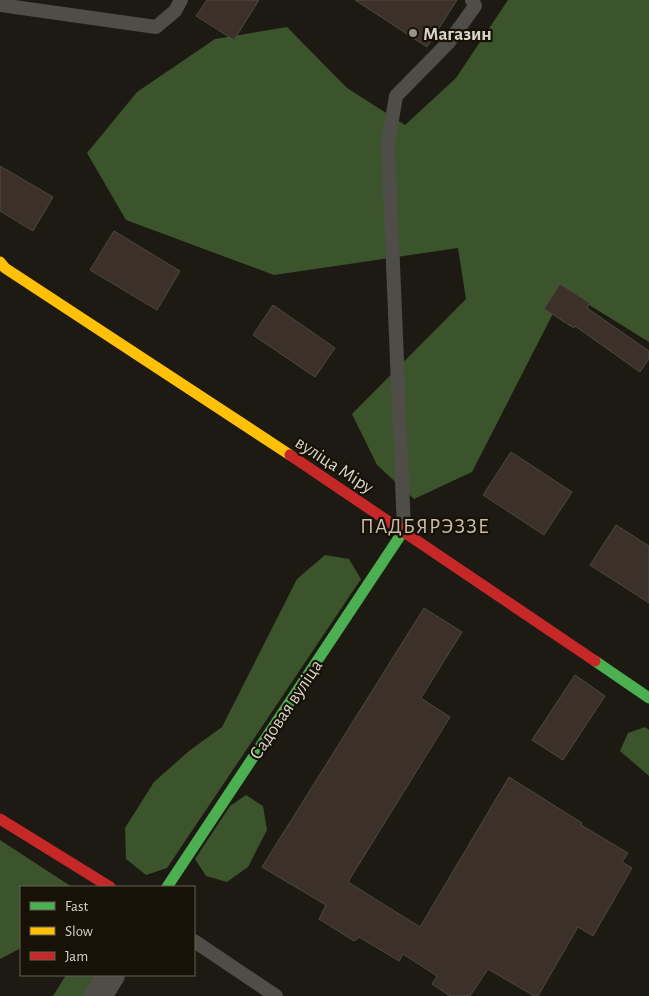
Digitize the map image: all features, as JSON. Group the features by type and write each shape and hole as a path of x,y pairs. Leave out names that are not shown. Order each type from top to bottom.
{"street":[{"name":"вуліца Міру","path":"0,262 647,692"},
{"name":"Садовая вуліца","path":"168,886 404,530"},
{"path":"0,819 108,886"},
{"path":"98,996 110,976"}],"lane":[{"path":"0,5 156,27 175,11 181,0"},
{"path":"404,530 388,143 396,96 449,42 475,6 472,0"},
{"path":"195,942 276,996"}],"green space":[{"path":"508,0 649,0 649,342 565,290 472,472 414,499 377,465 352,414 466,299 458,248 274,275 126,220 87,153 137,92 215,39 287,27 347,88 405,125 456,78"},
{"path":"325,555 349,559 361,579 167,868 146,875 126,859 125,828 154,782 189,751 222,727 297,579"},
{"path":"645,727 649,730 649,776 620,751 628,733"},
{"path":"246,795 263,806 267,830 248,867 227,882 206,876 195,859 230,806"},
{"path":"0,840 70,886 20,886 20,949 0,959"},
{"path":"65,976 98,976 84,996 53,996"}],"building":[{"path":"207,0 259,0 234,40 196,16"},
{"path":"355,0 457,0 427,47"},
{"path":"0,166 53,197 33,231 0,211"},
{"path":"114,231 180,271 157,310 90,270"},
{"path":"560,284 590,303 587,308 649,351 649,359 640,372 575,326 574,328 544,309"},
{"path":"273,305 335,348 315,377 253,335"},
{"path":"511,452 572,492 544,535 483,495"},
{"path":"616,525 649,546 649,603 590,565"},
{"path":"424,608 462,632 421,698 450,717 348,882 420,927 509,777 582,823 581,825 628,853 622,862 632,868 593,936 578,927 538,996 534,996 488,969 470,996 450,996 432,984 437,976 403,954 399,961 359,937 354,941 319,919 326,905 262,867"},
{"path":"575,675 605,696 563,760 532,740"}],"traffic: fast":[{"path":"168,886 404,530"},
{"path":"595,661 649,698"}],"traffic: slow":[{"path":"0,262 5,268 290,455"}],"traffic: jam":[{"path":"290,455 595,661"},
{"path":"0,819 108,886"}],"place":[{"name":"Магазин","path":"413,33"}],"district":[{"name":"ПАДБЯРЭЗЗЕ","path":"425,526"}]}
